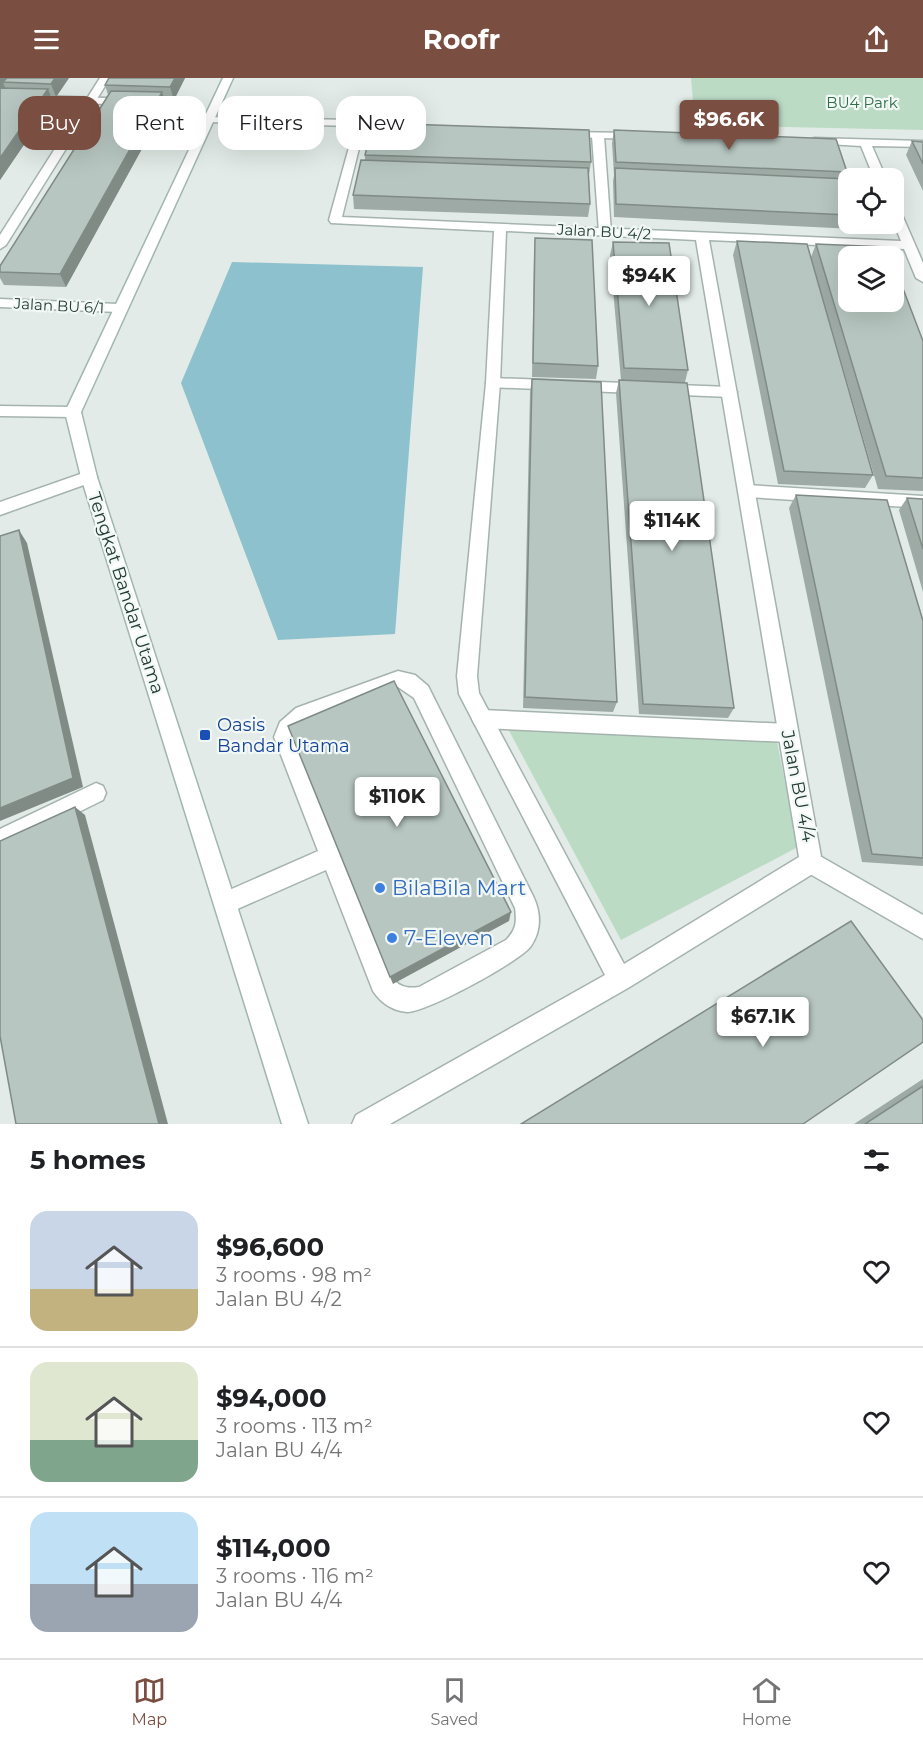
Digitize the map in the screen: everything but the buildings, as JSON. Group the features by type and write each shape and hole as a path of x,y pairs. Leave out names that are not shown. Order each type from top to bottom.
{"street":[{"path":"94,96 105,78"},
{"path":"0,411 73,411 118,308 228,78"},
{"path":"0,98 18,98"},
{"name":"Jalan BU 4/2","path":"208,119 361,124 335,220 909,245"},
{"path":"550,133 644,137"},
{"path":"598,136 605,232"},
{"path":"807,141 923,144"},
{"path":"865,142 876,168"},
{"path":"0,245 60,150"},
{"path":"500,227 493,383 467,676 470,694 482,719 620,980"},
{"path":"904,233 923,278"},
{"name":"Jalan BU 4/4","path":"365,1124 620,980 811,862 702,236"},
{"name":"Jalan BU 6/1","path":"0,303 118,308"},
{"path":"493,383 730,392"},
{"name":"Tengkat Bandar Utama","path":"73,411 89,477 295,1124"},
{"path":"0,509 89,477"},
{"path":"747,491 923,501"},
{"path":"389,681 408,681 421,692 526,906 528,930 523,941 514,948 422,998 411,1001 398,999 388,993 381,983 330,857 286,747 287,728 303,714 357,693 389,681"},
{"path":"482,719 788,733"},
{"path":"0,840 96,793"},
{"path":"226,903 330,857"},
{"path":"811,862 923,928"}],"green space":[{"name":"BU4 Park","path":"691,78 923,78 923,130 695,125"},
{"path":"507,727 777,742 798,847 621,940"}],"water":[{"path":"232,262 423,267 395,634 278,640 181,383"}],"place":[{"name":"Oasis Bandar Utama","path":"205,735"},
{"name":"BilaBila Mart","path":"380,888"},
{"name":"7-Eleven","path":"392,938"}]}
